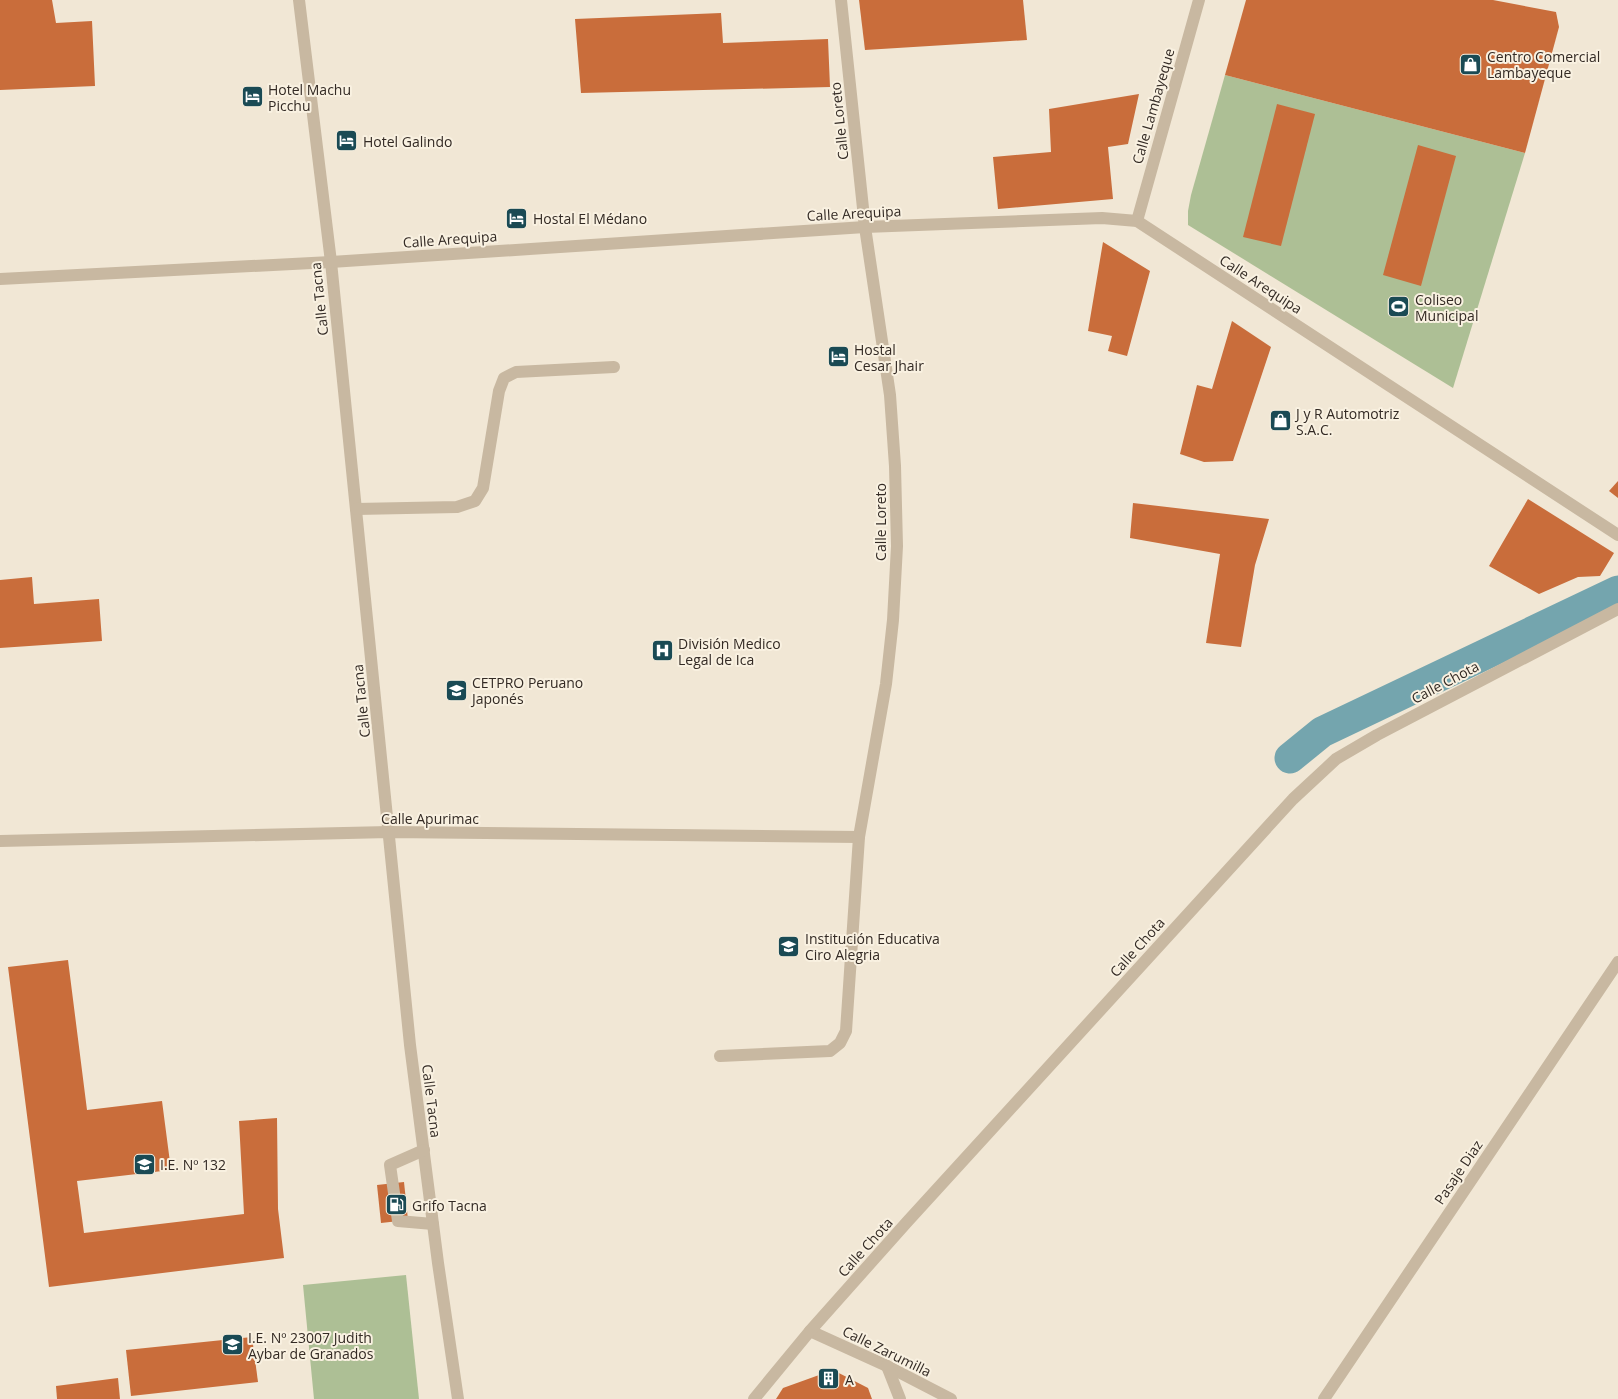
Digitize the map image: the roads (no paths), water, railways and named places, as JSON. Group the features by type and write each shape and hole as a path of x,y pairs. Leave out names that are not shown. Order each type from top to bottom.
{"street":[{"name":"Calle Tacna","path":"299,0 331,262 410,1046 458,1399"},
{"name":"Calle Loreto","path":"720,1056 830,1051 840,1043 846,1031 859,837 886,684 893,620 897,546 895,466 890,395 865,227 841,0"},
{"name":"Calle Lambayeque","path":"1137,221 1199,0"},
{"name":"Calle Arequipa","path":"0,279 331,262 865,227 1102,218 1137,221 1618,536"},
{"path":"356,509 457,508 475,501 483,488 499,390 504,378 516,372 614,367"},
{"name":"Calle Chota","path":"754,1399 810,1331 907,1222 1292,799 1336,759 1376,735 1618,609"},
{"name":"Calle Apurimac","path":"0,841 389,832 859,837"},
{"name":"Pasaje Diaz","path":"1324,1399 1618,962"},
{"path":"424,1150 390,1165 398,1221 433,1224"},
{"name":"Calle Zarumilla","path":"810,1331 887,1366 951,1399"},
{"path":"887,1366 900,1399"}],"waterway":[{"path":"1290,758 1322,732 1618,591"}],"place":[{"name":"Centro Comercial Lambayeque","path":"1471,64"},
{"name":"Hotel Machu Picchu","path":"252,97"},
{"name":"Hotel Galindo","path":"347,141"},
{"name":"Hostal El Médano","path":"517,218"},
{"name":"Coliseo Municipal","path":"1399,307"},
{"name":"Hostal Cesar Jhair","path":"838,357"},
{"name":"J y R Automotriz S.A.C.","path":"1280,421"},
{"name":"División Medico Legal de Ica","path":"662,651"},
{"name":"CETPRO Peruano Japonés","path":"456,690"},
{"name":"Institución Educativa Ciro Alegria","path":"789,946"},
{"name":"I.E. Nº 132","path":"144,1164"},
{"name":"Grifo Tacna","path":"396,1205"},
{"name":"I.E. Nº 23007 Judith Aybar de Granados","path":"232,1345"},
{"name":"A","path":"829,1379"}]}
